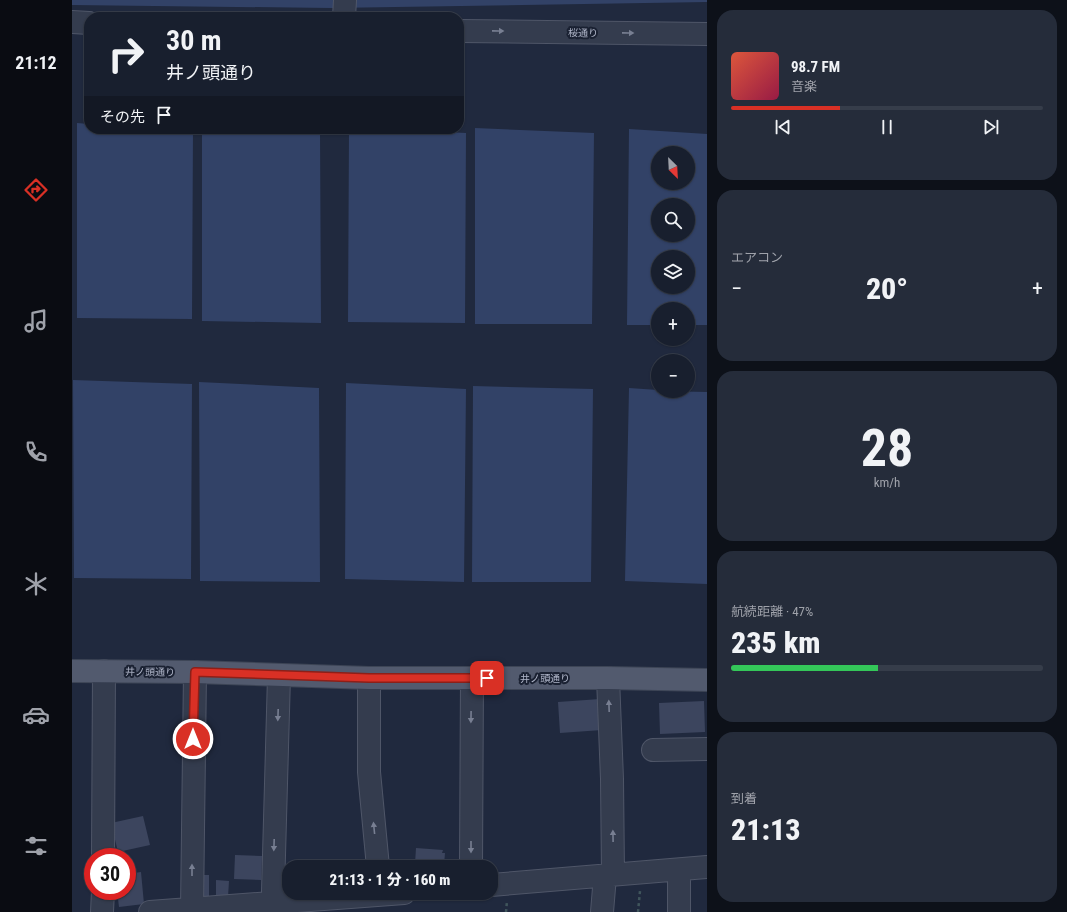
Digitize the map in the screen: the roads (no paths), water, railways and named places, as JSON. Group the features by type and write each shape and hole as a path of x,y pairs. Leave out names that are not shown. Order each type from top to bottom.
{"main road":[{"name":"井ノ頭通り","path":"72,671 195,672 369,678 608,678 707,680"}],"street":[{"path":"344,12 345,0"},
{"path":"72,22 84,23"},
{"name":"桜通り","path":"464,31 707,34"},
{"path":"103,848 104,671"},
{"path":"184,910 195,672"},
{"path":"277,907 273,891 279,676"},
{"path":"369,678 369,772 377,860"},
{"path":"471,860 472,678"},
{"path":"602,912 609,876 612,780 608,678"},
{"path":"653,750 707,749"},
{"path":"498,884 707,867"},
{"path":"679,870 679,912"},
{"path":"102,912 103,900"},
{"path":"150,912 277,907 381,900"}],"water":[{"path":"72,0 707,0 707,2 331,8 72,5"},
{"path":"77,123 84,124 84,134 193,134 192,319 77,318"},
{"path":"475,128 594,133 592,324 475,324"},
{"path":"629,129 707,134 707,325 695,325 695,302 651,302 651,325 627,325"},
{"path":"466,133 465,323 348,322 349,134"},
{"path":"202,134 320,134 321,323 202,321"},
{"path":"73,380 192,384 191,579 74,578"},
{"path":"199,382 319,388 320,582 200,581"},
{"path":"346,383 466,389 464,582 345,579"},
{"path":"473,386 593,389 591,582 472,582"},
{"path":"629,388 651,390 651,398 695,398 695,392 707,392 707,584 625,581"}]}
